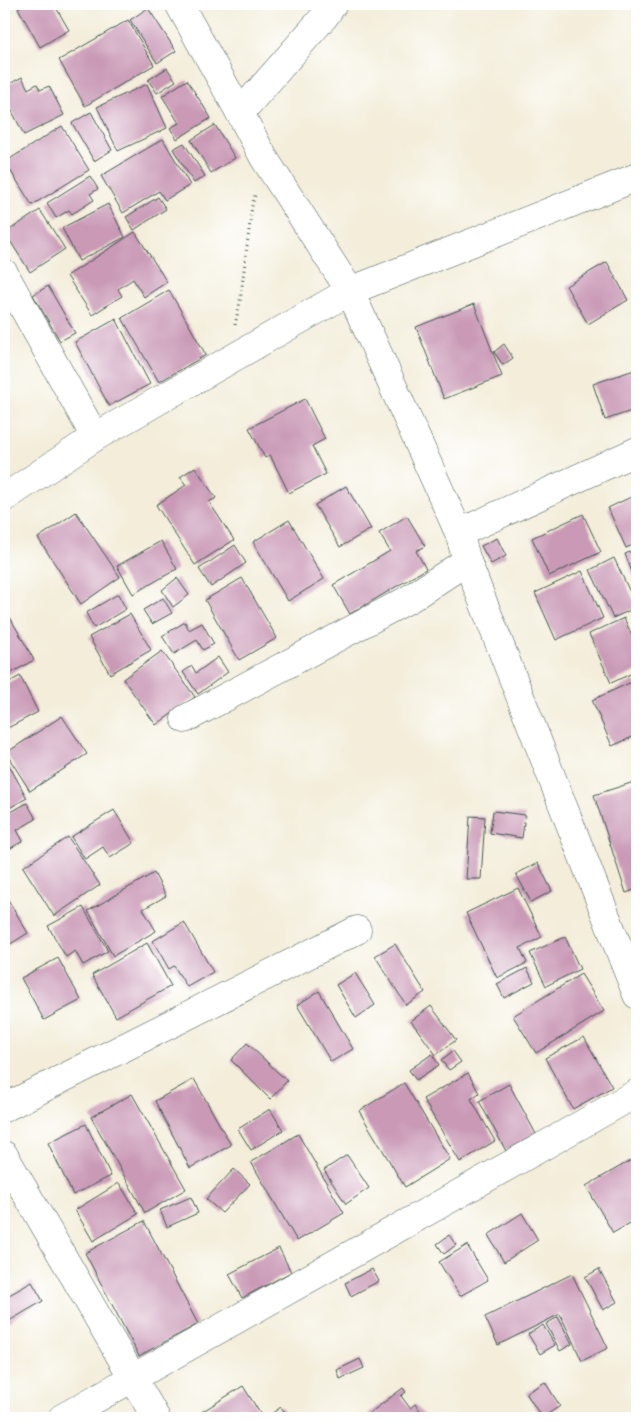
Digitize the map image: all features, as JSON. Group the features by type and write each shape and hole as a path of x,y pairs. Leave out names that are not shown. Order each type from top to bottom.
{"street":[{"path":"179,4 264,158 350,292 459,533 467,561 637,995"},
{"path":"240,113 333,4"},
{"path":"4,498 95,437 350,292 637,177"},
{"path":"4,273 95,437"},
{"path":"459,533 637,451"},
{"path":"185,719 409,599 467,561"},
{"path":"4,1108 357,930"},
{"path":"62,1418 637,1093"},
{"path":"4,1155 156,1418"}],"path":[{"path":"223,364 238,316 252,206 264,158"}],"building":[{"path":"25,4 54,4 69,30 40,47 18,8"},
{"path":"148,8 176,51 157,63 130,20"},
{"path":"128,20 154,65 85,106 59,60"},
{"path":"167,68 176,81 157,93 148,80"},
{"path":"22,77 28,89 37,84 40,90 49,86 64,115 24,135 4,95 4,87"},
{"path":"187,80 211,118 177,139 170,128 179,123 162,96"},
{"path":"147,84 167,128 118,151 97,107"},
{"path":"91,112 112,150 94,161 72,123"},
{"path":"215,125 235,158 211,173 191,140"},
{"path":"62,126 89,170 32,205 5,162"},
{"path":"163,139 190,185 165,200 159,191 123,213 101,176"},
{"path":"184,143 205,176 194,183 173,149"},
{"path":"90,176 98,189 90,194 94,200 72,214 69,210 56,218 47,203"},
{"path":"158,197 166,209 134,230 126,217"},
{"path":"108,204 125,237 79,261 62,228"},
{"path":"40,210 65,249 30,272 5,233"},
{"path":"135,232 167,282 144,297 133,279 118,289 122,296 92,315 67,276"},
{"path":"607,262 628,300 588,324 566,286"},
{"path":"48,286 75,333 60,341 33,295"},
{"path":"169,290 206,355 159,382 122,318"},
{"path":"474,304 502,376 444,399 416,327"},
{"path":"116,319 150,384 109,406 75,342"},
{"path":"504,344 513,358 503,365 494,352"},
{"path":"637,369 637,409 605,420 593,384"},
{"path":"305,399 325,439 312,446 326,474 289,493 270,455 265,458 249,428"},
{"path":"195,467 216,498 209,502 234,540 195,565 156,505 186,485 180,477"},
{"path":"346,486 371,529 340,547 315,505"},
{"path":"637,494 637,543 626,548 608,508"},
{"path":"76,512 120,577 81,604 38,538"},
{"path":"583,514 601,552 549,576 532,538"},
{"path":"407,516 425,546 416,551 426,569 350,614 333,585 390,551 379,533"},
{"path":"289,520 324,579 288,601 253,542"},
{"path":"497,538 506,556 491,564 481,546"},
{"path":"161,541 177,569 133,594 117,566"},
{"path":"235,545 246,563 211,587 199,569"},
{"path":"637,549 637,585 625,554"},
{"path":"614,558 637,607 613,618 590,570"},
{"path":"582,571 603,618 556,640 535,593"},
{"path":"177,578 189,595 173,607 162,590"},
{"path":"242,578 277,638 239,660 205,600"},
{"path":"118,594 126,609 94,628 86,613"},
{"path":"163,598 172,613 152,624 143,610"},
{"path":"7,612 34,660 4,677 4,614"},
{"path":"130,614 151,650 110,674 89,637"},
{"path":"624,618 637,647 637,671 611,683 589,634"},
{"path":"185,622 189,630 202,623 214,644 203,650 197,640 174,654 162,636"},
{"path":"162,651 195,697 156,725 123,679"},
{"path":"218,657 228,672 198,694 183,672 192,666 196,673"},
{"path":"20,676 38,712 4,730 4,685"},
{"path":"634,681 637,688 637,735 612,746 592,700"},
{"path":"62,716 87,754 30,791 6,753"},
{"path":"4,756 27,798 4,811"},
{"path":"637,781 637,889 626,893 594,795"},
{"path":"27,803 36,819 17,830 23,841 9,849 4,840 4,816"},
{"path":"114,810 134,843 110,858 103,847 85,859 71,837"},
{"path":"493,811 525,815 522,838 490,833"},
{"path":"470,816 485,817 481,879 466,879"},
{"path":"68,837 100,885 54,916 23,867"},
{"path":"538,863 552,891 531,902 516,874"},
{"path":"154,873 166,896 143,909 156,931 113,956 88,911"},
{"path":"518,888 542,937 520,948 527,963 497,978 466,913"},
{"path":"4,893 28,933 4,948"},
{"path":"83,907 108,951 83,965 75,951 66,957 48,926"},
{"path":"184,922 213,972 187,987 174,966 169,969 153,941"},
{"path":"565,937 580,969 546,986 530,953"},
{"path":"147,943 171,986 116,1017 92,975"},
{"path":"395,944 425,992 406,1005 375,956"},
{"path":"58,958 81,1000 44,1020 21,978"},
{"path":"527,968 534,982 504,998 497,984"},
{"path":"355,973 375,1005 356,1018 336,985"},
{"path":"581,974 604,1011 536,1053 513,1016"},
{"path":"319,991 353,1049 331,1062 297,1005"},
{"path":"431,1006 456,1040 436,1055 411,1021"},
{"path":"584,1037 612,1087 573,1109 545,1058"},
{"path":"247,1043 287,1081 270,1099 231,1060"},
{"path":"453,1051 461,1062 449,1070 441,1060"},
{"path":"432,1054 439,1065 416,1080 409,1070"},
{"path":"468,1073 479,1093 471,1099 495,1141 460,1162 423,1099"},
{"path":"194,1079 231,1145 190,1168 155,1101"},
{"path":"404,1083 450,1159 405,1187 359,1111"},
{"path":"509,1084 536,1134 506,1151 479,1101"},
{"path":"132,1094 186,1189 145,1213 91,1117"},
{"path":"270,1109 283,1130 251,1150 238,1129"},
{"path":"86,1124 111,1176 73,1195 48,1143"},
{"path":"298,1134 344,1213 297,1241 251,1162"},
{"path":"347,1155 369,1188 346,1204 324,1170"},
{"path":"635,1158 637,1161 637,1219 613,1233 586,1186"},
{"path":"234,1169 250,1184 222,1213 206,1199"},
{"path":"119,1183 138,1214 93,1241 75,1210"},
{"path":"191,1197 198,1213 167,1227 160,1210"},
{"path":"522,1213 538,1240 504,1262 488,1235"},
{"path":"144,1221 198,1324 139,1356 85,1253"},
{"path":"449,1235 456,1245 444,1254 437,1244"},
{"path":"467,1245 488,1280 460,1296 439,1262"},
{"path":"279,1248 291,1272 242,1298 229,1274"},
{"path":"372,1269 379,1281 351,1296 345,1283"},
{"path":"599,1269 617,1302 603,1310 585,1277"},
{"path":"572,1274 608,1348 582,1361 560,1314 498,1345 485,1317"},
{"path":"32,1282 43,1301 4,1324 4,1298"},
{"path":"558,1317 572,1344 560,1351 546,1324"},
{"path":"543,1325 555,1345 540,1354 528,1334"},
{"path":"360,1359 364,1368 340,1379 337,1370"},
{"path":"545,1382 560,1406 542,1418 526,1393"},
{"path":"243,1386 263,1418 192,1418"},
{"path":"403,1388 406,1392 401,1396 410,1408 415,1404 426,1418 363,1418"},
{"path":"281,1407 289,1418 267,1417"}]}
